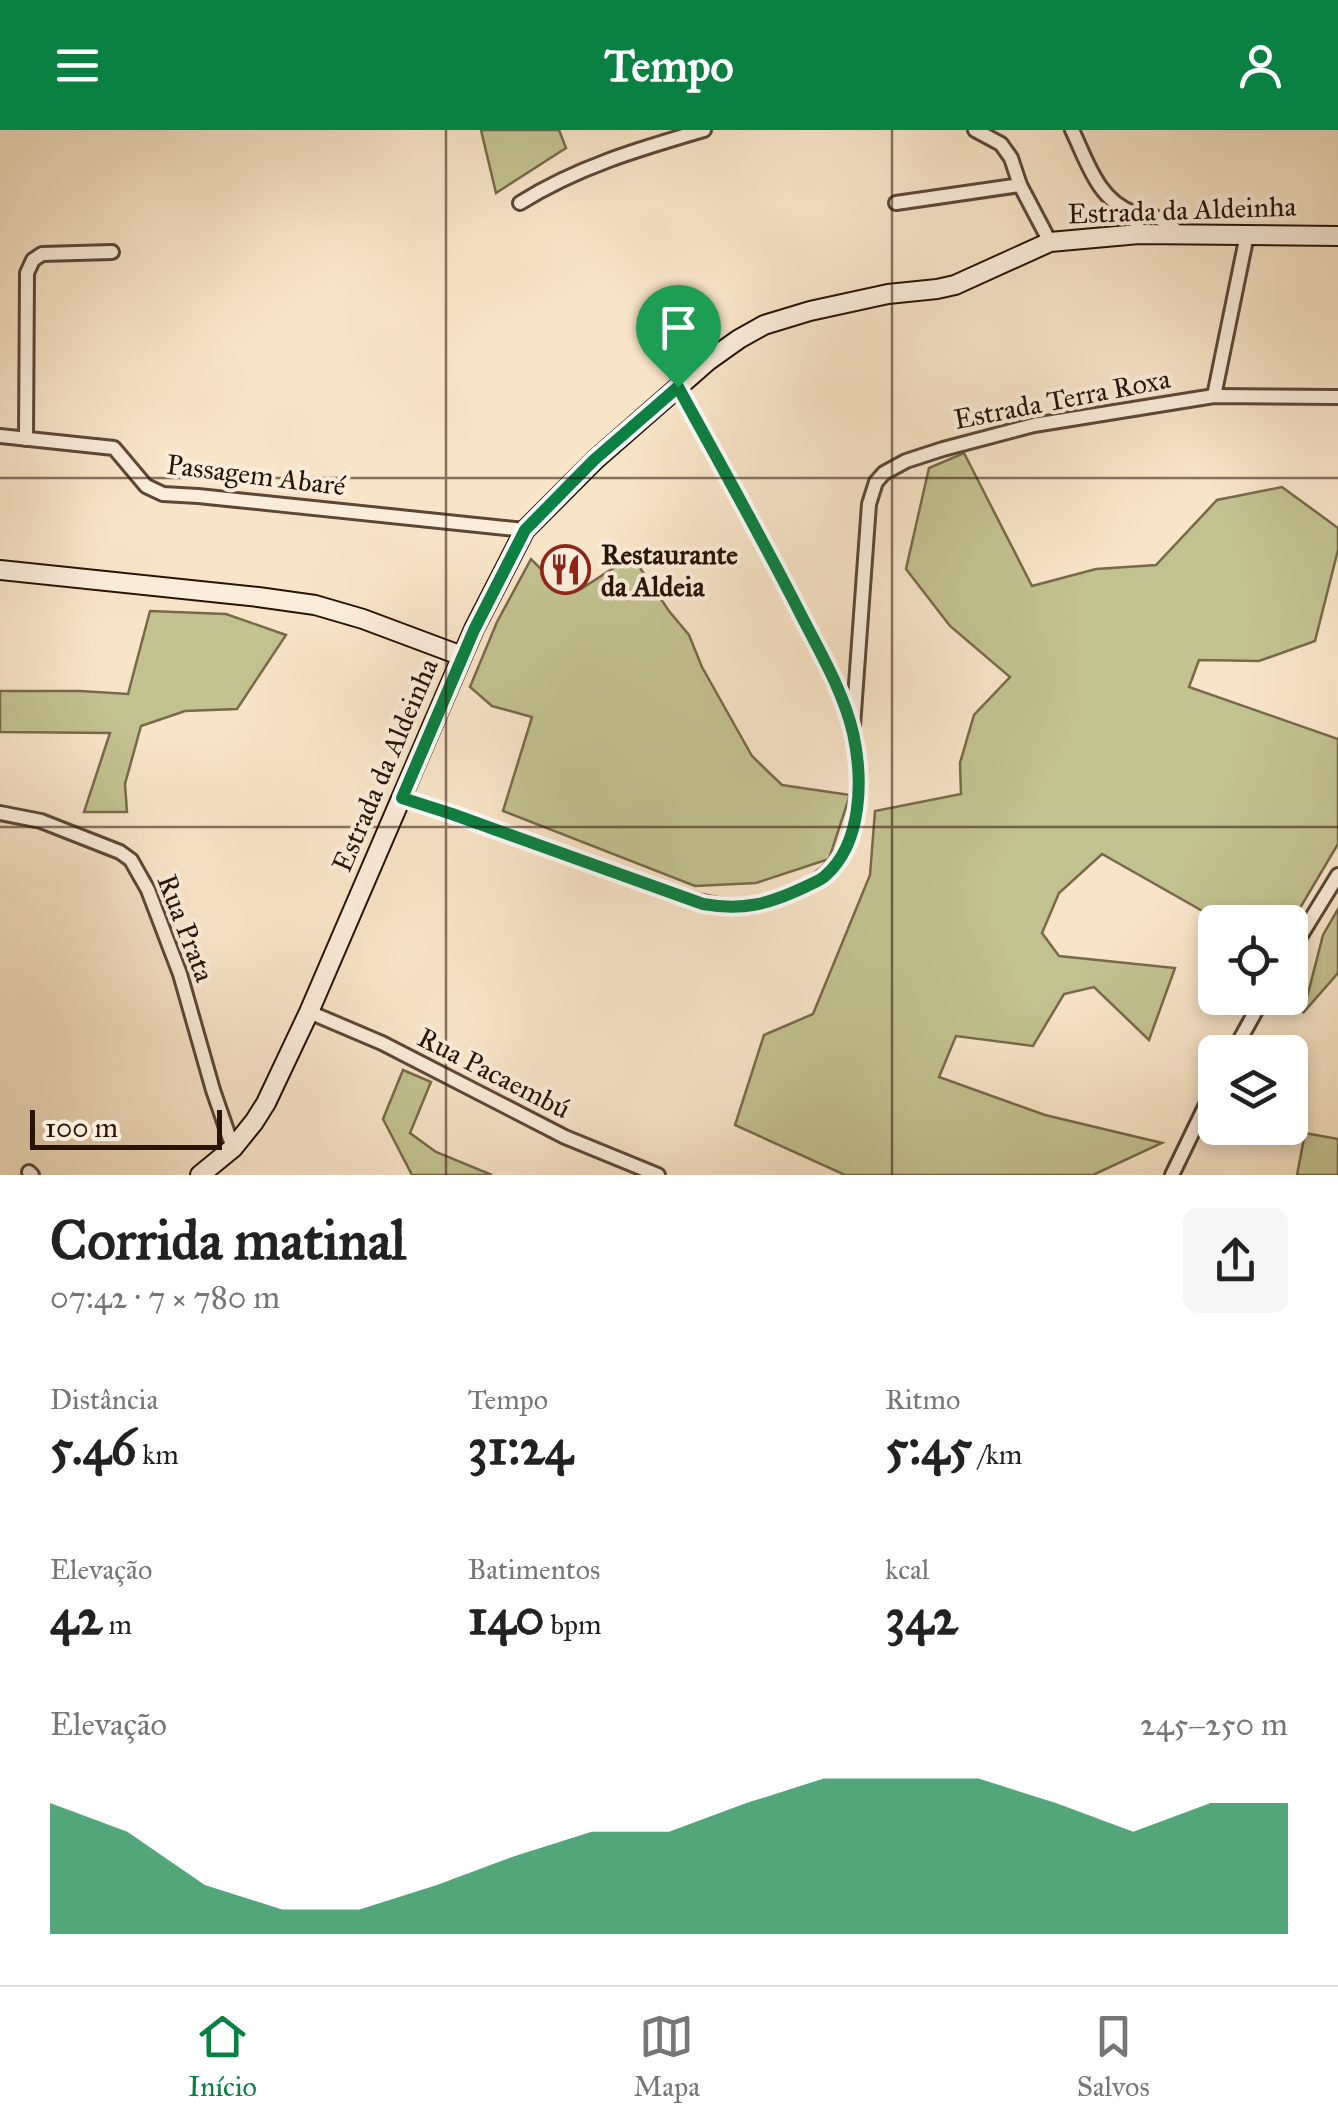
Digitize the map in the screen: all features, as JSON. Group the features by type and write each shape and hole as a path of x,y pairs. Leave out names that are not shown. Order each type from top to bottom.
{"street":[{"path":"520,203 590,166 704,130"},
{"path":"975,130 1002,144 1012,158 1020,185 1050,242"},
{"path":"1072,130 1100,188 1113,203 1168,222 1180,234"},
{"path":"896,203 1020,185"},
{"path":"1134,213 1139,234"},
{"name":"Estrada da Aldeinha","path":"208,1173 233,1148 266,1103 462,656 525,530 594,460 678,387 738,339 764,325 810,310 955,285 1050,242 1139,234 1338,236"},
{"path":"1214,396 1247,235"},
{"path":"26,439 26,272 42,254 112,252"},
{"path":"402,798 703,904 725,908 748,907 784,897 824,878 842,857 854,825 858,799 853,732 829,670 785,583 678,387"},
{"name":"Estrada Terra Roxa","path":"853,732 869,504 876,482 884,473 943,449 1034,425 1214,396 1338,397"},
{"name":"Passagem Abaré","path":"0,436 114,448 146,486 163,494 525,530"},
{"path":"0,570 315,605 462,656"},
{"name":"Rua Prata","path":"0,813 42,821 131,860 148,890 180,974 212,1090 233,1148"},
{"path":"1308,924 1338,875"},
{"name":"Rua Pacaembú","path":"309,1012 382,1043 564,1137 658,1175"},
{"path":"1172,1175 1198,1120"}],"shaded area":[{"path":"481,130 559,130 566,148 496,193"},
{"path":"964,453 1032,586 1096,569 1156,565 1217,500 1282,487 1338,528 1338,550 1315,641 1259,661 1199,660 1189,687 1338,739 1338,844 1302,905 1198,905 1198,908 1102,854 1059,893 1042,933 1059,956 1175,968 1149,1040 1094,987 1064,994 1033,1046 956,1036 939,1077 1045,1115 1162,1143 1093,1175 845,1175 735,1125 764,1035 813,1014 870,875 875,811 961,794 960,763 974,715 1010,677 950,626 906,569 929,468"},
{"path":"632,556 689,635 702,667 752,756 782,785 850,795 829,859 756,883 695,886 503,811 532,717 492,706 470,687 497,622 531,559 564,592 581,589"},
{"path":"150,611 226,614 286,635 237,709 185,711 141,726 125,784 127,812 84,812 110,733 0,732 0,691 128,694"},
{"path":"1338,909 1338,973 1308,1007 1308,994 1323,935"},
{"path":"403,1070 431,1082 410,1133 436,1152 492,1175 412,1175 383,1119"},
{"path":"1308,1134 1338,1139 1338,1175 1297,1175"}],"place":[{"name":"Restaurante da Aldeia","path":"566,570"}],"route":[{"path":"678,387 785,583 829,670 853,732 858,799 854,825 842,857 824,878 784,897 748,907 703,904 402,798 460,660 525,530 594,460 678,387"}]}
